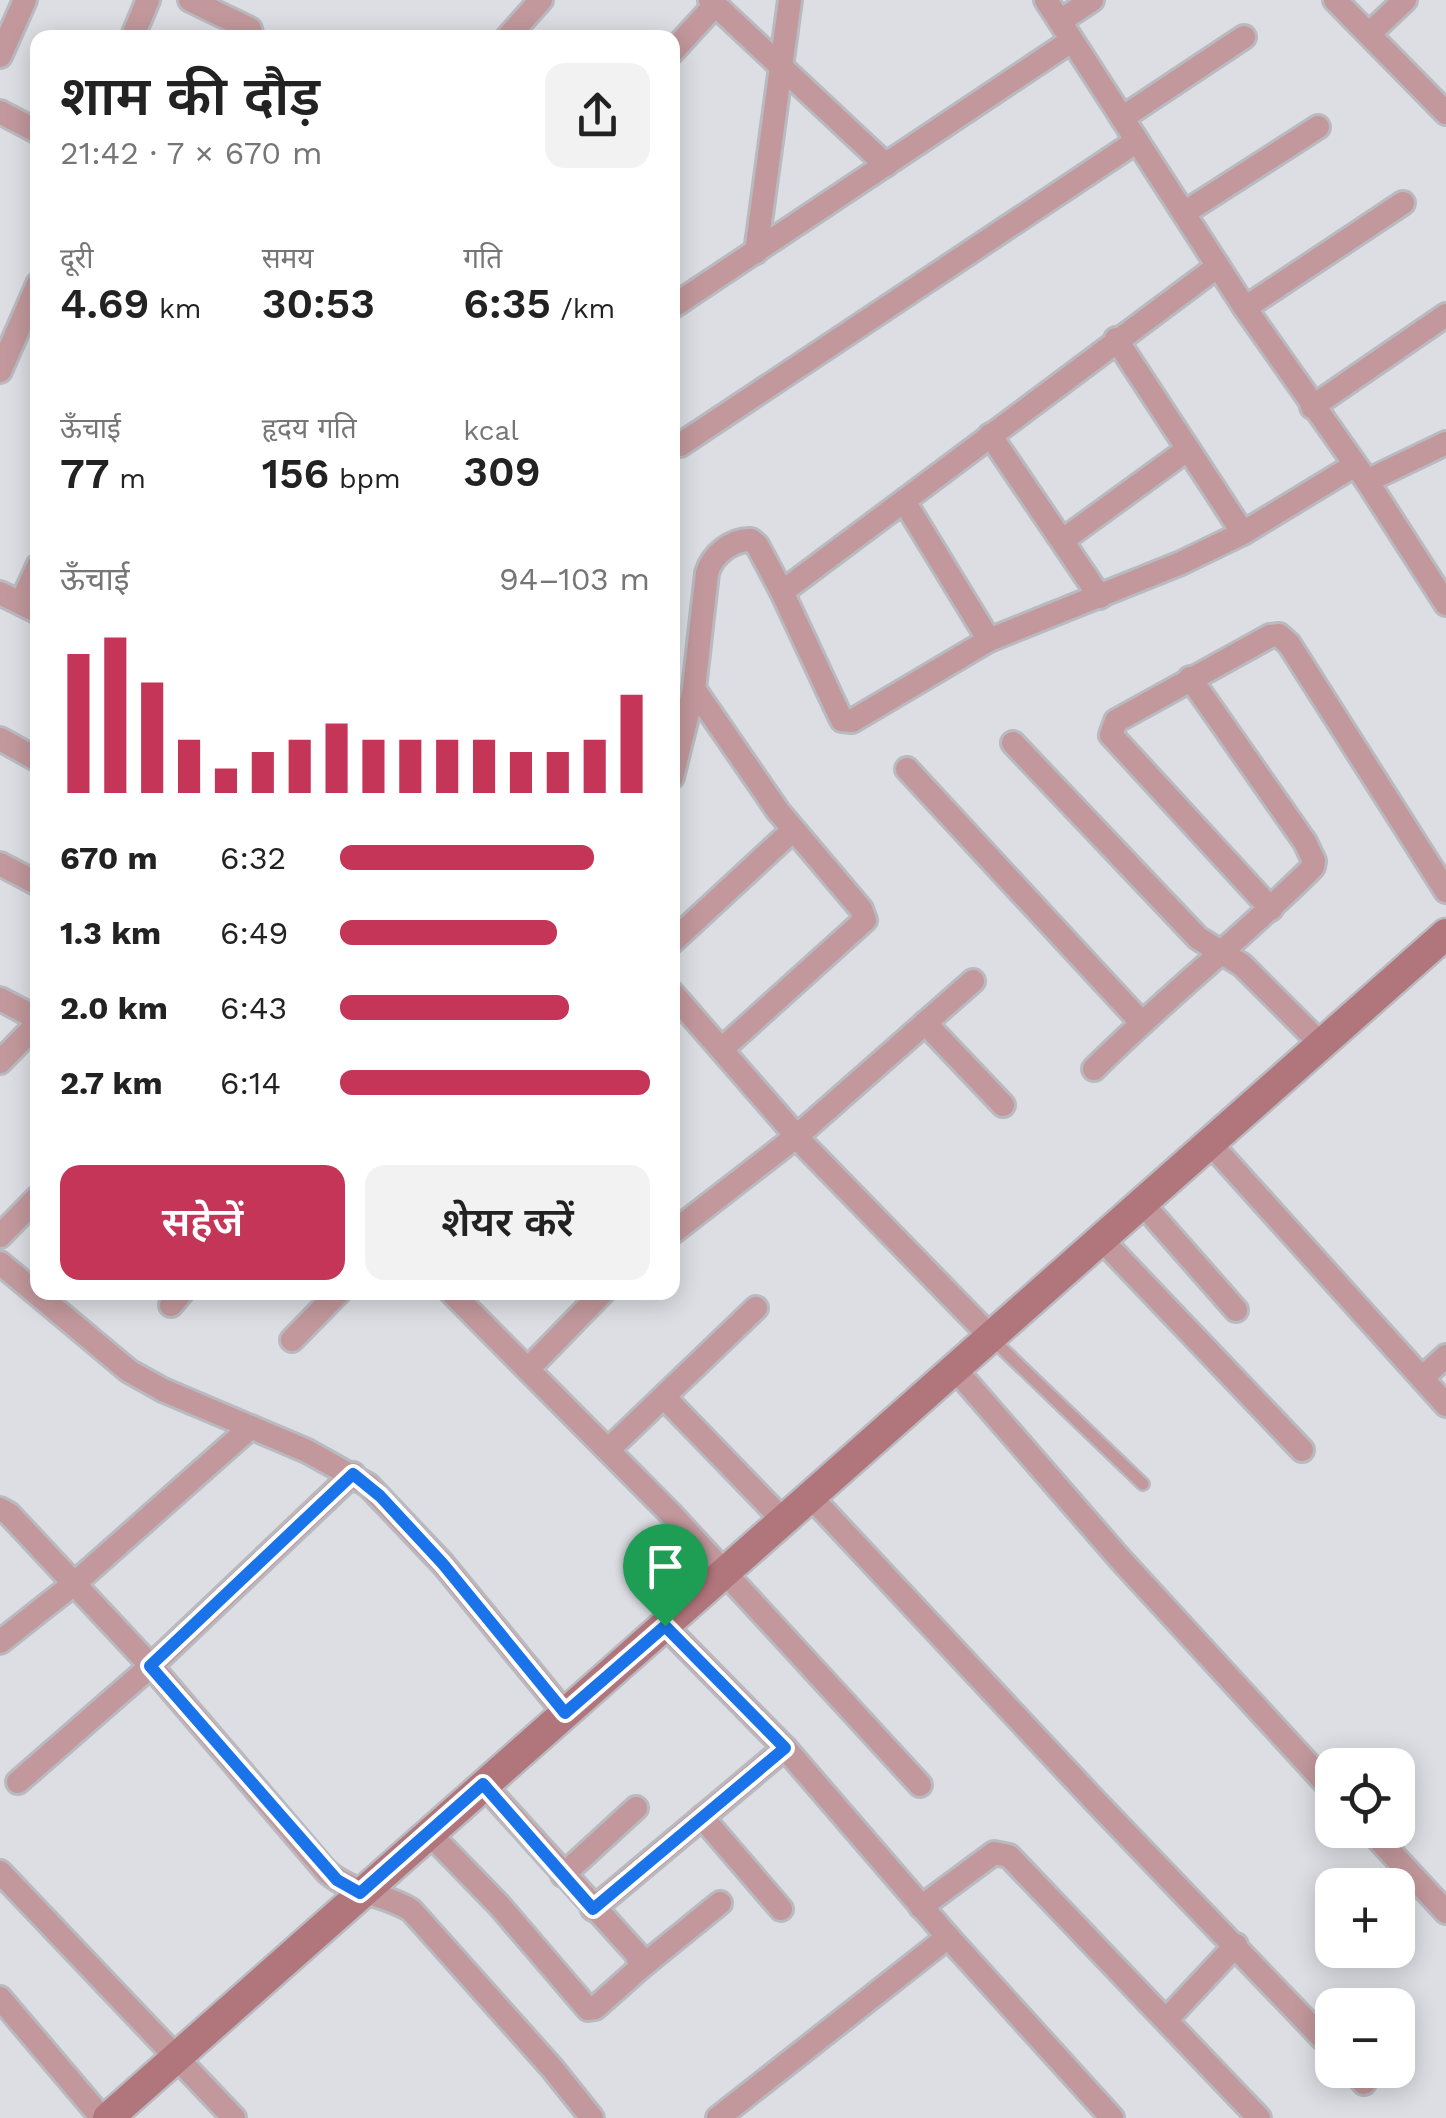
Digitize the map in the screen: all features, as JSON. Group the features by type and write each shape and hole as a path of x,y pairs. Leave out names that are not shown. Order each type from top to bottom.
{"main road":[{"path":"105,2118 1446,934"}],"street":[{"path":"0,56 25,0"},
{"path":"135,30 148,0"},
{"path":"190,0 250,30"},
{"path":"514,30 542,0"},
{"path":"756,252 790,0"},
{"path":"1046,0 1245,308 1361,473 1446,604"},
{"path":"680,302 886,165 1066,31 1092,0"},
{"path":"1335,0 1446,112"},
{"path":"1369,34 1405,0"},
{"path":"680,42 712,2 886,165"},
{"path":"1122,118 1244,37"},
{"path":"0,112 30,128"},
{"path":"1184,213 1318,127"},
{"path":"680,445 1137,142"},
{"path":"1245,308 1403,204"},
{"path":"782,592 1116,338 1218,266"},
{"path":"0,371 30,302"},
{"path":"1312,406 1446,315"},
{"path":"1116,338 1243,533"},
{"path":"990,435 1100,597"},
{"path":"680,747 694,689 707,573 714,557 736,542 752,540 782,592 838,714 846,722 989,640 1100,597 1243,533 1361,473 1446,443"},
{"path":"1063,540 1188,449"},
{"path":"904,502 989,640"},
{"path":"1271,909 1111,735 1116,721 1270,636 1285,638 1446,891"},
{"path":"1094,1069 1140,1022 1224,952 1313,867 1305,842 1190,678"},
{"path":"694,689 793,830 861,908 865,920 722,1049"},
{"path":"0,739 30,756"},
{"path":"1013,743 1198,938 1242,965 1320,1044"},
{"path":"907,769 1140,1022"},
{"path":"680,935 793,830"},
{"path":"0,864 30,880"},
{"path":"680,1227 797,1136 973,981"},
{"path":"0,999 30,1016"},
{"path":"680,1002 797,1136 991,1337"},
{"path":"926,1023 1003,1106"},
{"path":"0,1062 30,1030"},
{"path":"1209,1142 1446,1405"},
{"path":"1141,1202 1236,1310"},
{"path":"0,1236 30,1205"},
{"path":"1100,1239 1302,1450"},
{"path":"0,1263 30,1288"},
{"path":"44,1300 128,1371 353,1474 380,1496 443,1564 565,1713"},
{"path":"292,1340 331,1300"},
{"path":"458,1300 724,1571 920,1786"},
{"path":"529,1368 595,1300"},
{"path":"608,1450 756,1308"},
{"path":"1422,1378 1446,1356"},
{"path":"955,1369 1146,1588 1315,1772"},
{"path":"664,1397 784,1520"},
{"path":"0,1642 75,1582 251,1427"},
{"path":"18,1782 150,1666 353,1474"},
{"path":"811,1497 1315,2030"},
{"path":"0,1509 75,1582 327,1872 360,1893 411,1910 585,2116"},
{"path":"665,1626 785,1748 948,1937 1112,2118"},
{"path":"593,1909 785,1748"},
{"path":"483,1784 637,1954 640,1968"},
{"path":"563,1875 636,1808"},
{"path":"702,1817 781,1908"},
{"path":"429,1832 499,1905 585,2006 595,2008 720,1903"},
{"path":"1387,1848 1446,1912"},
{"path":"922,1906 994,1854 1009,1856 1259,2118"},
{"path":"0,1872 234,2118"},
{"path":"718,2118 948,1937"},
{"path":"1166,2019 1236,1945"},
{"path":"0,1998 105,2118"}],"lane":[{"path":"991,1337 1143,1484"}],"route":[{"path":"353,1474 380,1496 443,1564 565,1713 665,1626 785,1748 593,1909 483,1784 360,1893 327,1872 150,1666 353,1474"}]}
